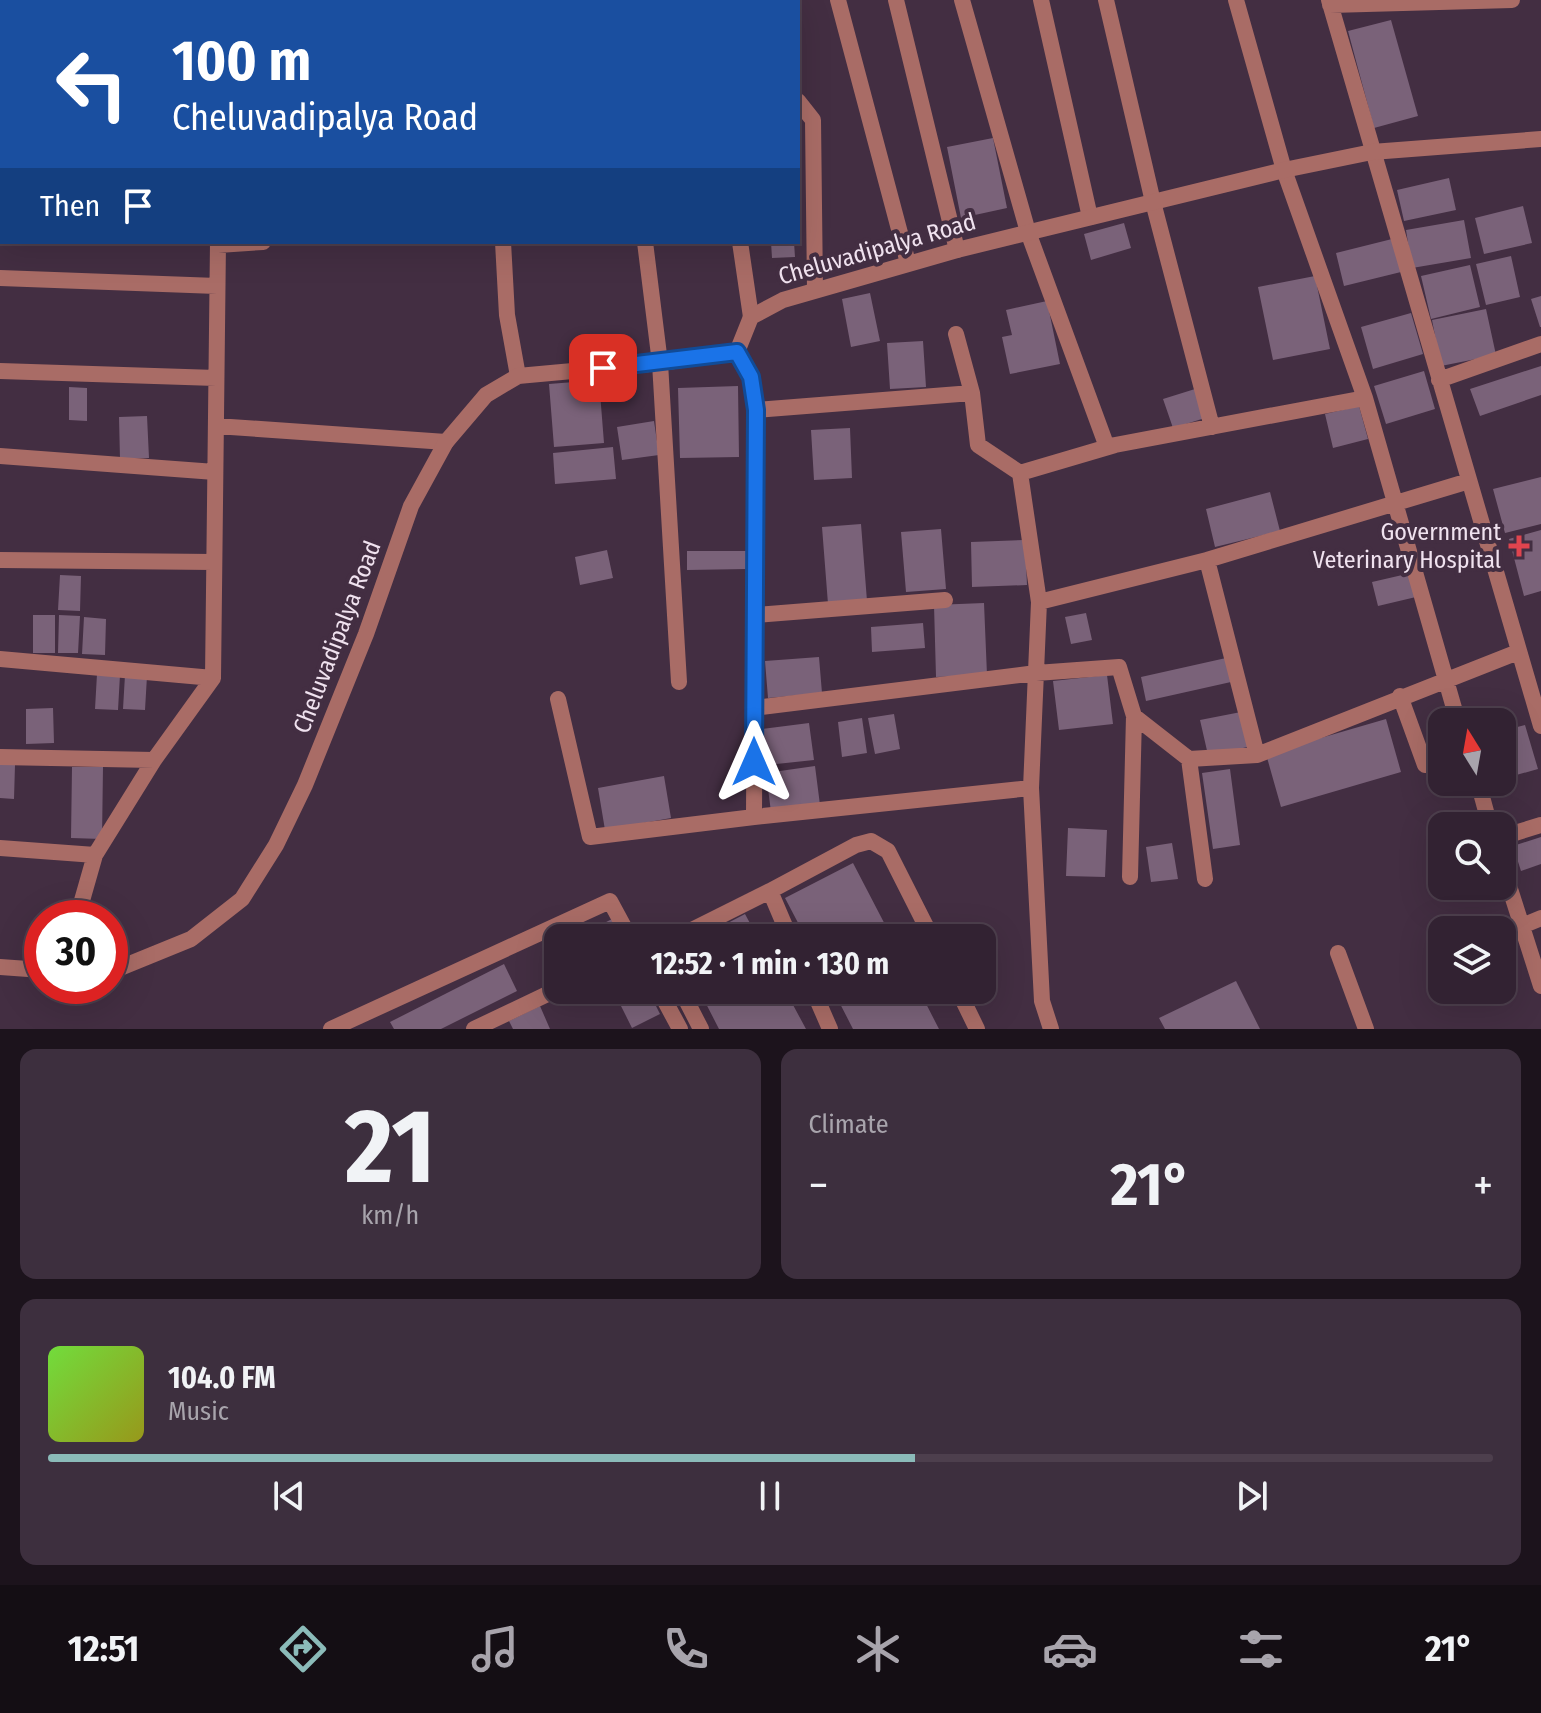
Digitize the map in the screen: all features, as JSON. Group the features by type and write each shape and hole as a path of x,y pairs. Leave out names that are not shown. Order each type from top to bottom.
{"street":[{"path":"838,0 908,263"},
{"path":"896,0 957,250"},
{"path":"962,0 1028,232 1107,447"},
{"path":"1041,0 1090,217"},
{"path":"1106,0 1153,202 1212,427"},
{"path":"1236,0 1284,170 1365,398 1453,708"},
{"path":"1512,0 1330,2 1541,726"},
{"path":"800,104 813,120 815,290"},
{"name":"Cheluvadipalya Road","path":"751,317 783,300 908,263 1284,170 1372,152 1541,139"},
{"path":"82,900 95,855 154,760 213,678 218,244"},
{"path":"503,244 507,315 518,376"},
{"path":"645,244 660,363 679,682"},
{"path":"740,244 751,317 737,352 751,377 756,410 754,817"},
{"path":"0,278 217,286"},
{"path":"956,334 972,393 978,445 1020,473 1039,602 1031,788 1042,1001 1051,1029"},
{"path":"1439,380 1541,344"},
{"name":"Cheluvadipalya Road","path":"128,965 191,939 242,899 276,845 305,785 366,634 411,506 446,442 486,395 518,376 660,363 737,352"},
{"path":"0,371 216,378"},
{"path":"756,410 972,393"},
{"path":"1020,473 1107,447 1365,398"},
{"path":"216,426 446,442"},
{"path":"0,456 215,472"},
{"path":"1039,602 1207,560 1469,481"},
{"path":"0,560 214,562"},
{"path":"1207,560 1257,755"},
{"path":"755,615 945,600"},
{"path":"1134,716 1189,759 1257,755 1518,652"},
{"path":"0,659 213,678"},
{"path":"754,708 1036,673 1119,667 1134,716 1130,877"},
{"path":"1400,696 1425,765"},
{"path":"558,699 590,837 1031,788"},
{"path":"0,757 154,760"},
{"path":"1189,759 1205,879"},
{"path":"1516,833 1541,825"},
{"path":"704,924 856,845 871,841 888,851 925,924"},
{"path":"0,848 95,855"},
{"path":"770,891 784,924"},
{"path":"1514,900 1541,986"},
{"path":"560,924 610,901 622,924"},
{"path":"1522,926 1541,918"},
{"path":"331,1029 544,931"},
{"path":"1338,953 1366,1029"},
{"path":"0,967 24,969"},
{"path":"474,1029 544,996"},
{"path":"667,1004 680,1029"},
{"path":"688,1004 701,1029"},
{"path":"819,1004 830,1029"},
{"path":"965,1004 977,1029"}],"building":[{"path":"1391,20 1418,116 1374,128 1348,31"},
{"path":"993,138 1007,208 961,218 947,147"},
{"path":"1449,178 1456,210 1404,221 1397,190"},
{"path":"1523,206 1532,243 1484,254 1475,218"},
{"path":"1464,220 1471,258 1412,268 1406,230"},
{"path":"1124,223 1131,248 1091,260 1084,234"},
{"path":"1392,239 1401,272 1344,286 1336,253"},
{"path":"771,244 794,244 795,257 772,258"},
{"path":"1511,256 1520,297 1486,305 1476,264"},
{"path":"1470,265 1480,307 1431,319 1421,276"},
{"path":"1315,276 1330,349 1273,360 1258,287"},
{"path":"870,293 880,341 851,347 842,299"},
{"path":"1541,296 1541,327 1540,327 1531,299"},
{"path":"1047,301 1060,364 1010,374 1002,337 1012,335 1006,310"},
{"path":"1486,309 1496,355 1441,366 1432,320"},
{"path":"1411,313 1423,354 1373,369 1361,327"},
{"path":"923,341 926,387 890,389 887,343"},
{"path":"1541,366 1541,395 1480,416 1470,389"},
{"path":"1424,371 1435,409 1386,424 1374,386"},
{"path":"599,380 604,443 554,447 549,384"},
{"path":"738,386 739,457 680,458 678,388"},
{"path":"69,387 87,388 87,421 69,420"},
{"path":"1195,389 1205,418 1173,428 1163,399"},
{"path":"1359,406 1368,439 1333,448 1325,414"},
{"path":"147,416 149,458 120,459 119,417"},
{"path":"654,421 659,455 622,460 617,427"},
{"path":"850,428 852,478 814,480 811,430"},
{"path":"613,447 616,479 555,484 553,453"},
{"path":"1541,477 1541,524 1505,533 1493,489"},
{"path":"1270,492 1280,531 1215,547 1206,509"},
{"path":"861,524 867,601 828,604 822,527"},
{"path":"941,529 946,589 906,592 901,532"},
{"path":"1541,530 1541,591 1524,596 1509,539"},
{"path":"1025,540 1027,585 972,587 971,542"},
{"path":"607,550 613,578 580,585 575,557"},
{"path":"687,551 747,551 747,569 687,570"},
{"path":"1411,573 1416,597 1378,606 1372,582"},
{"path":"60,575 81,576 80,611 58,610"},
{"path":"984,603 987,675 936,677 934,605"},
{"path":"1086,613 1092,640 1071,644 1065,617"},
{"path":"33,615 55,615 55,653 33,653"},
{"path":"59,615 80,616 78,653 58,653"},
{"path":"84,617 106,619 105,655 82,654"},
{"path":"923,623 925,648 872,652 871,627"},
{"path":"819,657 822,693 768,698 765,661"},
{"path":"1226,658 1231,682 1146,701 1141,677"},
{"path":"97,674 120,675 118,710 95,709"},
{"path":"125,675 147,676 145,710 123,709"},
{"path":"1107,675 1113,724 1059,730 1053,681"},
{"path":"53,708 54,743 26,744 26,709"},
{"path":"1241,712 1248,747 1208,755 1200,720"},
{"path":"894,714 900,749 875,754 868,718"},
{"path":"862,718 867,753 842,757 838,722"},
{"path":"1386,719 1401,772 1281,807 1266,754"},
{"path":"809,723 814,760 767,765 762,729"},
{"path":"1525,725 1538,769 1516,775 1516,727"},
{"path":"0,764 15,765 14,799 0,798"},
{"path":"815,766 820,805 771,812 766,773"},
{"path":"72,767 103,767 102,839 71,838"},
{"path":"1230,769 1240,845 1213,849 1202,773"},
{"path":"664,776 671,818 605,830 598,788"},
{"path":"1068,828 1107,830 1105,877 1066,876"},
{"path":"1541,837 1541,864 1521,871 1516,845"},
{"path":"1172,843 1178,879 1151,882 1146,847"},
{"path":"853,863 885,924 799,924 785,898"},
{"path":"745,914 750,924 726,924"},
{"path":"504,964 517,991 441,1029 394,1029 390,1022"},
{"path":"1236,981 1260,1029 1165,1029 1159,1018"},
{"path":"620,1004 655,1004 660,1014 632,1028"},
{"path":"706,1004 793,1004 806,1029 719,1029"},
{"path":"840,1004 926,1004 939,1029 853,1029"},
{"path":"540,1006 550,1029 513,1029 509,1021"}],"place":[{"name":"Government Veterinary Hospital","path":"1519,546"}],"route":[{"path":"603,368 737,352 751,377 756,410 754,762"}]}
